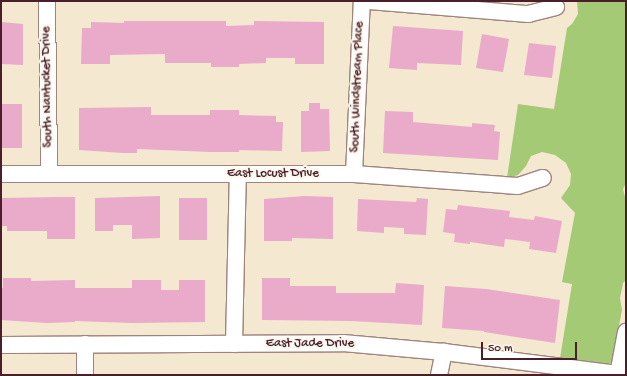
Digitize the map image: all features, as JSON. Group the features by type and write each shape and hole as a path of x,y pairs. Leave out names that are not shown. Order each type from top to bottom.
{"street":[{"name":"South Nantucket Drive","path":"47,1 49,174"},
{"name":"South Windstream Place","path":"354,174 362,1"},
{"path":"369,1 528,14 556,7"},
{"name":"East Locust Drive","path":"1,174 354,174 518,186 543,178"},
{"path":"234,344 238,174"},
{"path":"618,375 626,332"},
{"name":"East Jade Drive","path":"1,344 343,343 444,352 618,375"},
{"path":"85,344 85,375"},
{"path":"439,375 444,352"}],"green space":[{"path":"577,1 626,1 626,183 623,189 626,201 626,280 623,283 620,298 622,310 611,363 601,365 560,358 572,284 562,282 575,213 561,198 570,185 571,174 566,163 555,155 542,152 531,156 526,166 518,175 507,178 518,104 554,109 567,28 572,24 578,14"}],"building":[{"path":"124,21 226,21 226,26 254,25 254,21 324,22 324,64 295,64 295,58 266,58 266,63 239,64 239,67 211,67 211,63 165,63 165,54 110,55 110,64 81,64 82,28 91,28 91,22 124,23"},
{"path":"1,22 23,24 23,65 1,64"},
{"path":"393,26 463,31 461,65 417,63 417,70 389,68"},
{"path":"482,34 509,39 503,72 476,68"},
{"path":"529,43 556,46 552,78 524,75"},
{"path":"309,103 320,103 320,109 329,109 330,151 301,152 301,111 309,111"},
{"path":"1,104 22,104 22,148 1,148"},
{"path":"151,107 151,115 210,115 210,110 239,110 239,115 276,116 276,122 283,122 282,151 239,150 239,152 210,152 137,149 137,153 123,153 79,150 79,108"},
{"path":"385,111 413,112 413,122 472,127 472,123 495,125 494,131 500,132 498,160 383,153"},
{"path":"160,196 160,238 132,239 132,225 113,225 113,231 95,231 95,198"},
{"path":"305,196 333,197 333,239 292,238 292,241 264,241 264,199"},
{"path":"75,197 75,239 47,239 47,231 7,231 7,226 1,226 1,198"},
{"path":"179,198 207,198 207,240 179,240"},
{"path":"417,198 428,199 426,235 404,234 404,228 384,227 384,233 357,231 358,199 416,202"},
{"path":"458,205 510,211 509,217 534,220 535,216 562,221 556,253 529,249 530,242 505,239 504,247 470,242 470,244 454,242 455,234 443,232 446,209 457,210"},
{"path":"3,278 31,278 31,281 75,280 75,288 132,288 132,280 161,280 161,290 179,290 179,280 205,280 205,322 132,323 75,321 47,323 1,320 1,288 3,288"},
{"path":"262,278 290,278 290,286 336,286 336,293 395,293 396,283 424,285 422,325 352,321 262,320"},
{"path":"445,286 486,289 560,300 555,343 484,331 442,328"}]}
